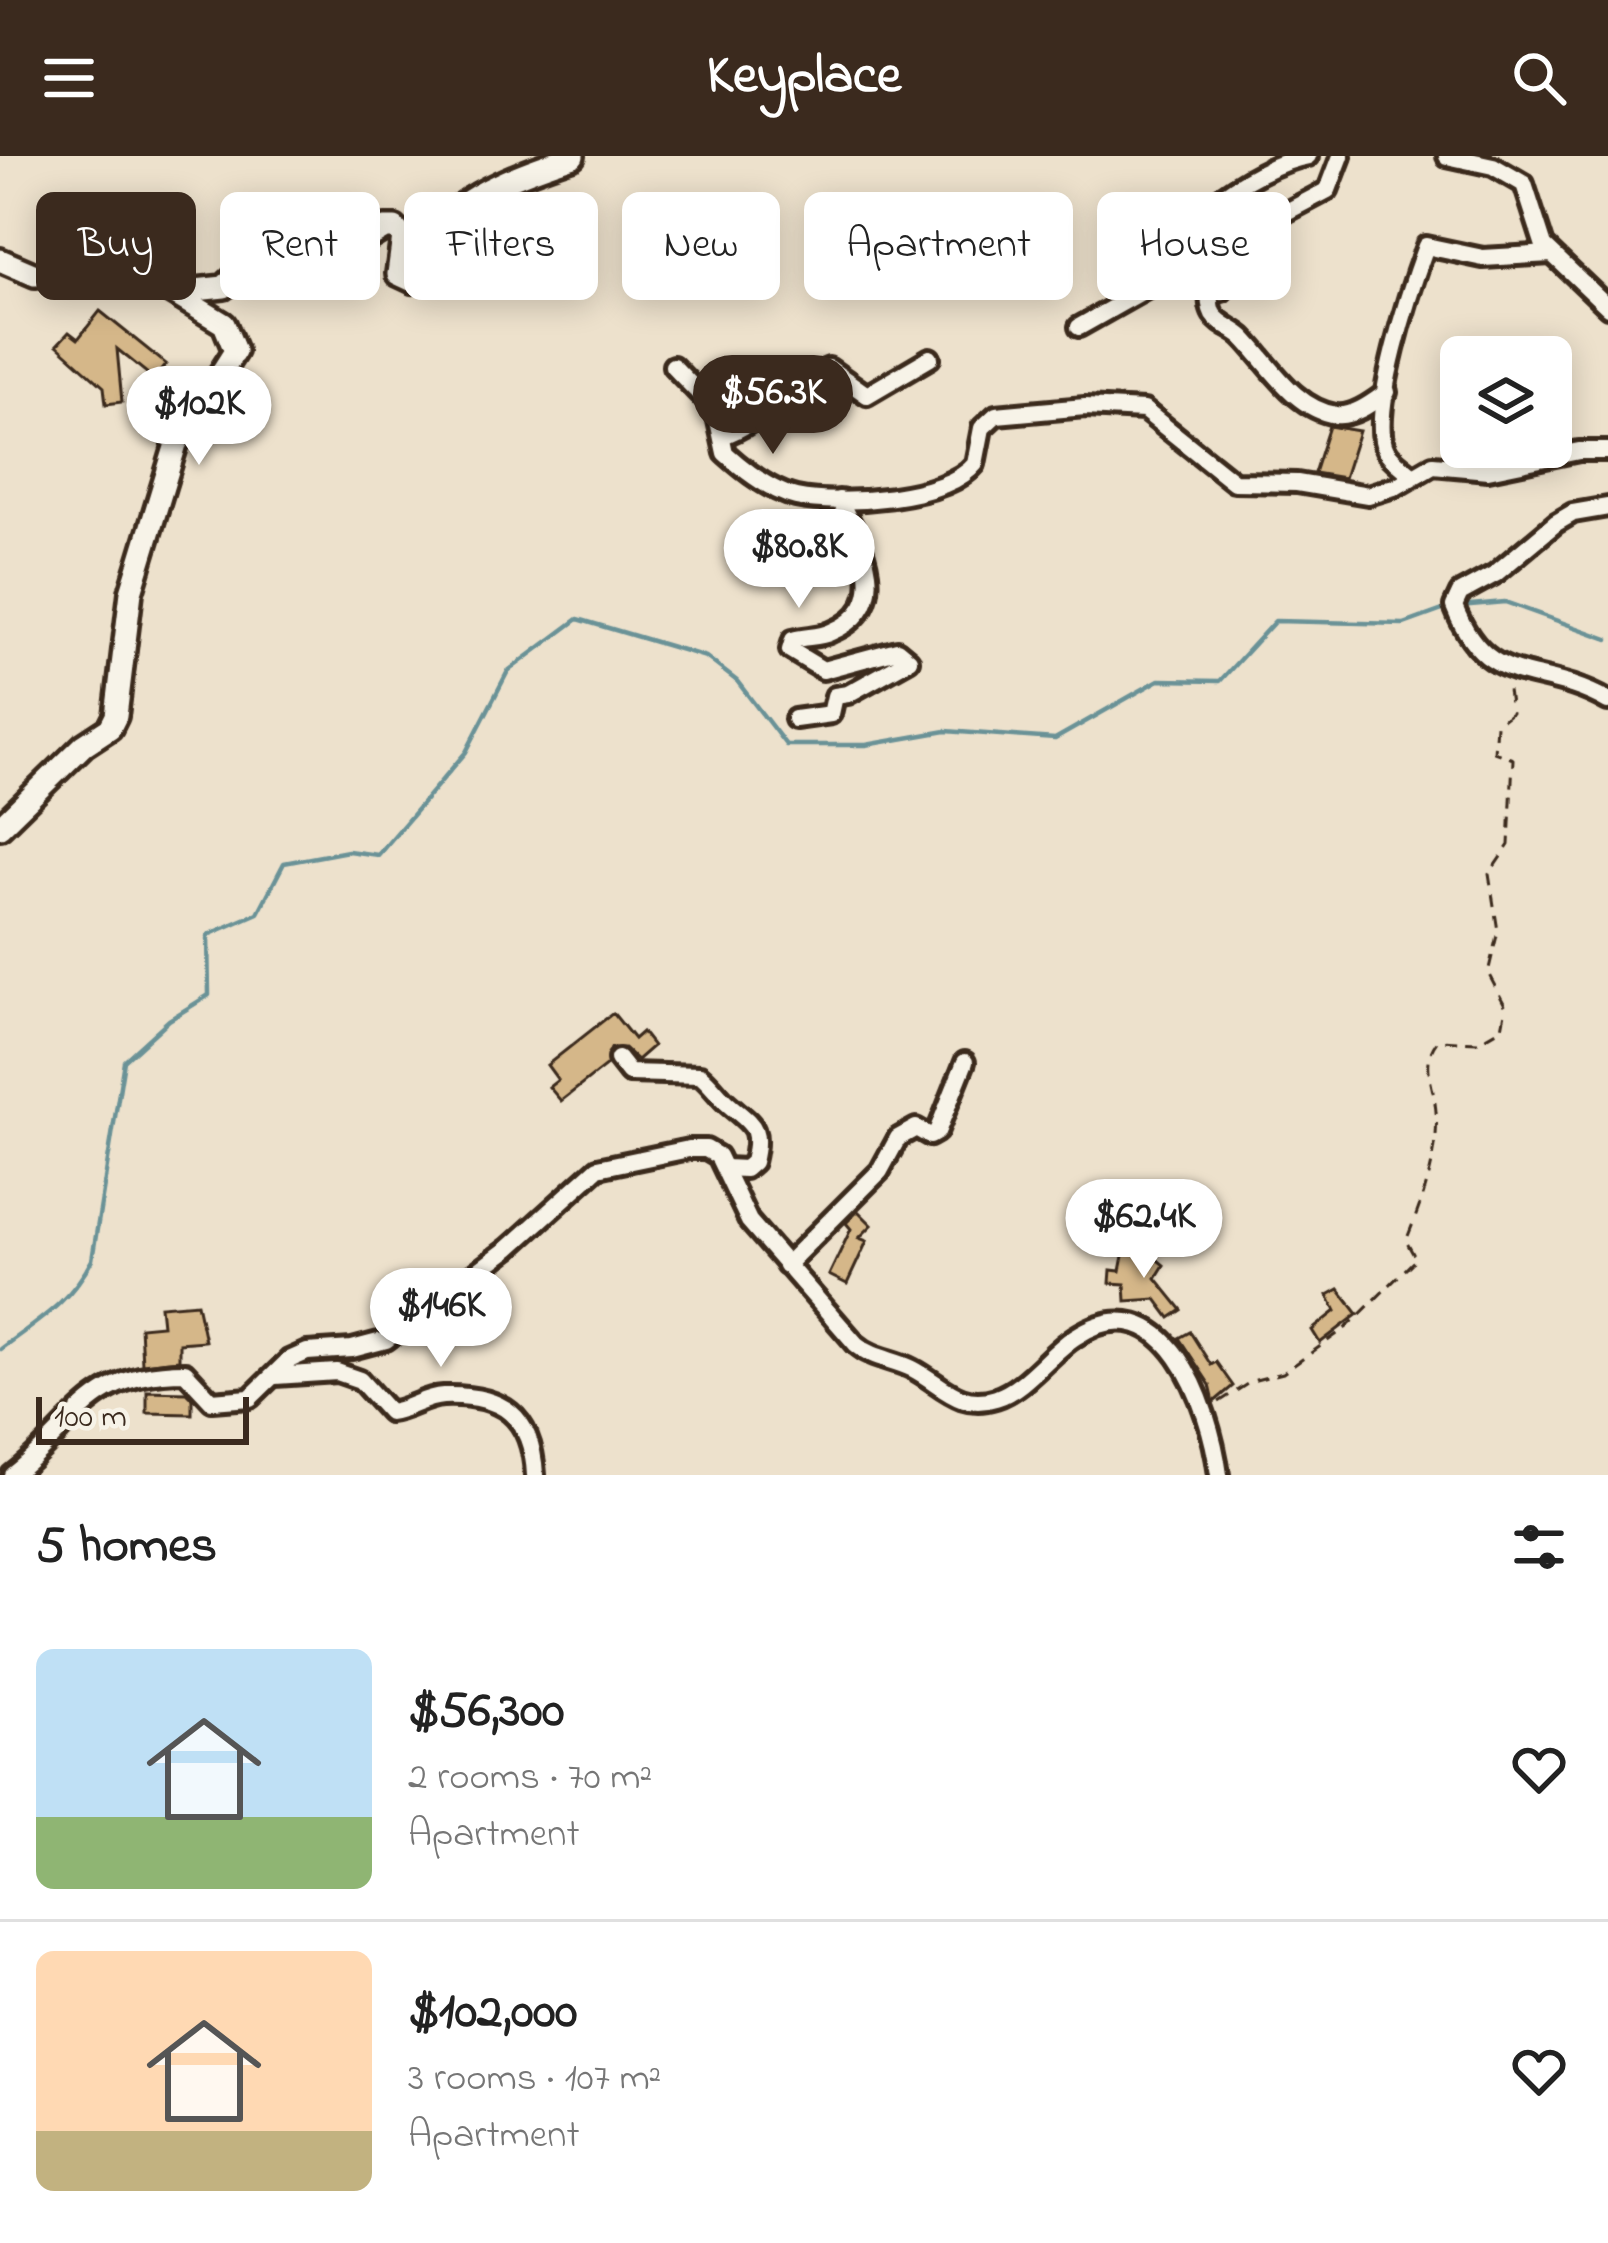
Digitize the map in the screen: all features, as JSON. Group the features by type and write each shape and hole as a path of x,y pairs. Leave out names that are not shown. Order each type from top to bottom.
{"street":[{"path":"196,290 224,287 260,254 287,246 312,253 346,251 385,228 395,228 403,237 398,274 412,281 426,272 452,215 538,166 574,156"},
{"path":"1232,192 1282,161 1308,156"},
{"path":"1447,156 1492,166 1525,184 1551,254 1608,307"},
{"path":"1291,210 1328,190 1334,158"},
{"path":"1413,476 1385,448 1387,392 1390,354 1426,246 1483,259 1551,254"},
{"path":"0,260 36,275"},
{"path":"0,827 116,716 131,592 176,443 235,351 224,324 188,300"},
{"path":"1079,327 1124,300"},
{"path":"1210,300 1219,321 1239,332 1277,380 1307,400 1336,415 1360,410 1387,392"},
{"path":"722,436 755,422 809,376 829,368 867,395 931,358"},
{"path":"674,366 716,411 725,453 770,486 795,497 839,500 920,491 962,478 975,464 988,419 1084,406 1144,410 1234,482 1298,483 1368,495 1432,465 1488,470 1608,451"},
{"path":"795,719 831,715 835,696 909,660 897,650 824,670 790,650 793,640 836,631 868,603 872,589 866,561 839,500"},
{"path":"1608,507 1573,513 1495,574 1454,598 1473,647 1491,664 1550,676 1608,701"},
{"path":"618,1059 629,1073 700,1075 746,1114 755,1129 753,1162 745,1168 725,1168"},
{"path":"786,1265 880,1171 903,1132 916,1128 930,1136 937,1132 964,1062"},
{"path":"11,1475 51,1444 76,1409 120,1380 146,1372 184,1372 212,1401 233,1403 250,1398 289,1360 307,1352 386,1340 509,1248 598,1168 706,1149 725,1168 749,1221 868,1355 908,1367 954,1398 996,1398 1075,1337 1101,1322 1126,1317 1162,1337 1181,1363 1219,1475"},
{"path":"275,1376 338,1372 360,1380 389,1412 445,1396 506,1406 525,1427 535,1475"}],"path":[{"path":"1201,1411 1252,1381 1283,1373 1347,1328 1415,1259 1406,1241 1426,1191 1434,1142 1436,1103 1428,1075 1432,1046 1438,1040 1478,1042 1502,1028 1506,1006 1488,973 1498,931 1489,874 1508,845 1512,789 1513,760 1494,752 1496,725 1511,713 1504,668"}],"building":[{"path":"100,311 166,364 154,379 117,349 122,402 106,404 104,387 57,345 69,332 78,339"},
{"path":"1329,426 1359,431 1344,478 1314,473"},
{"path":"613,1013 634,1039 642,1032 653,1046 637,1060 624,1048 611,1048 607,1065 561,1101 549,1087 558,1080 547,1065"},
{"path":"858,1211 872,1225 859,1238 867,1241 847,1284 829,1275 851,1229 846,1223"},
{"path":"1124,1251 1153,1256 1164,1265 1156,1278 1182,1310 1170,1318 1156,1299 1126,1301 1125,1284 1110,1283 1111,1270 1120,1271"},
{"path":"1339,1289 1358,1314 1320,1343 1312,1330 1336,1311 1328,1295"},
{"path":"197,1303 205,1341 179,1343 179,1360 142,1364 140,1327 162,1325 160,1306"},
{"path":"1190,1332 1211,1365 1216,1362 1233,1386 1214,1402 1210,1385 1179,1338"},
{"path":"147,1391 186,1392 192,1398 192,1414 147,1413"}],"waterway":[{"path":"1459,606 1505,602 1608,639"},
{"path":"0,1349 63,1300 92,1260 124,1061 169,1020 209,995 208,935 258,913 284,863 348,851 378,855 466,752 508,671 578,619 706,657 737,681 786,745 866,745 946,731 1055,739 1159,680 1220,681 1275,621 1404,624 1448,608"}]}
